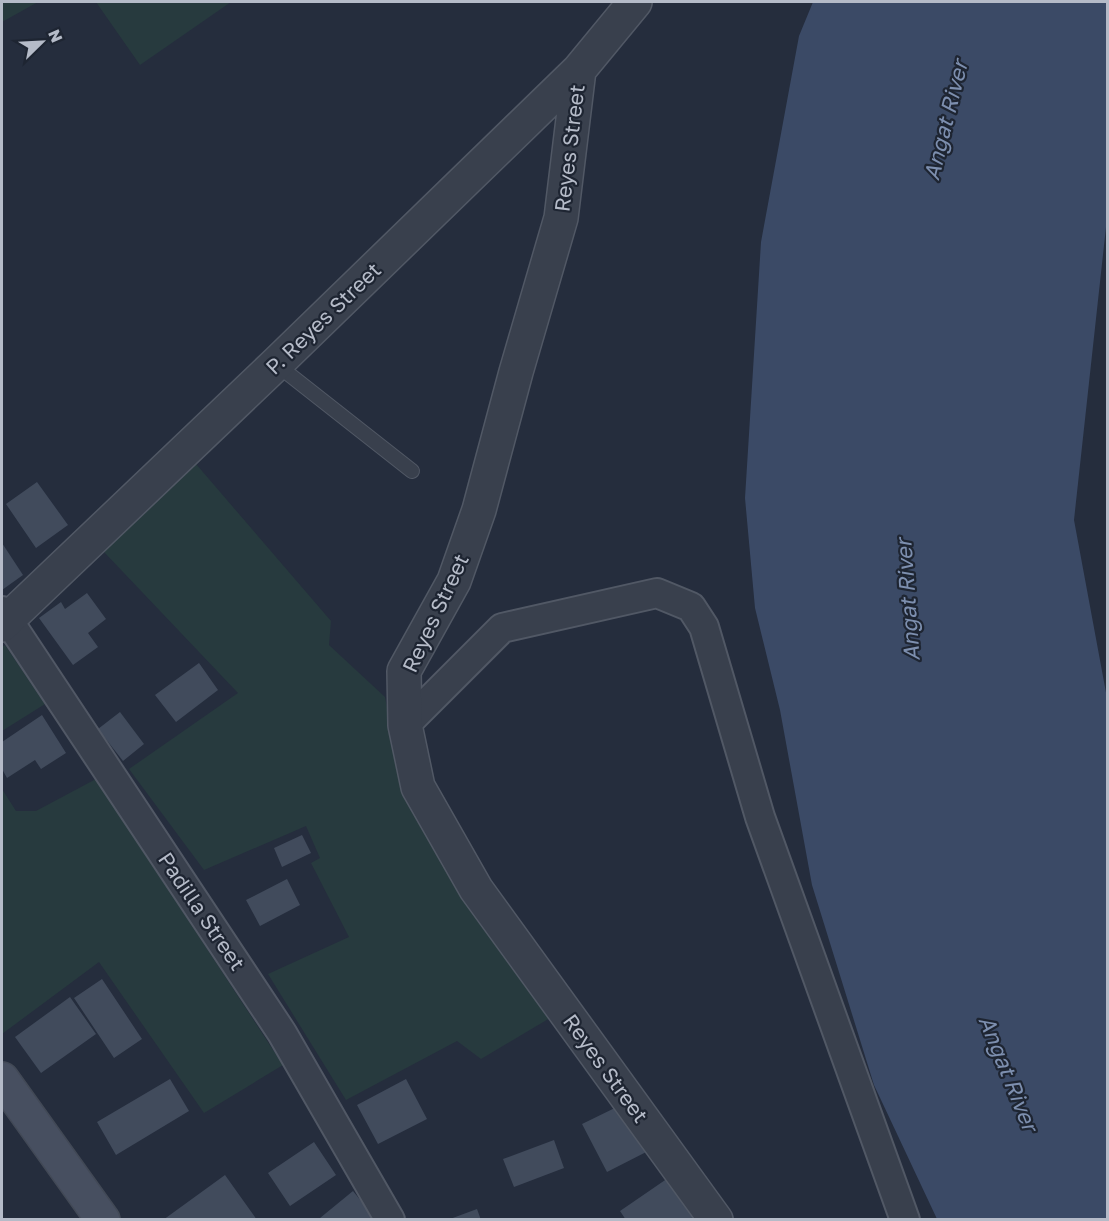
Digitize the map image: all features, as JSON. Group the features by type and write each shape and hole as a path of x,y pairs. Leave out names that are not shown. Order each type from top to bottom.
{"main road":[{"path":"2,1079 103,1220"}],"street":[{"name":"P. Reyes Street","path":"4,619 276,364 579,70 635,2"},
{"name":"Reyes Street","path":"579,70 561,218 479,510 454,581 404,671 405,725 418,787 476,889 716,1220"},
{"path":"405,725 502,627 657,593 691,607 704,627 760,817 905,1220"},
{"name":"Padilla Street","path":"4,619 282,1033 390,1220"}],"lane":[{"path":"276,364 412,471"}],"green space":[{"path":"2,2 38,2 2,22"},
{"path":"96,2 231,2 140,65"},
{"path":"196,464 331,621 329,645 385,697 404,792 550,1018 481,1059 457,1041 346,1100 268,974 349,937 311,863 320,858 306,826 204,870 129,769 238,693 104,552"},
{"path":"5,645 45,704 2,731 2,647"},
{"path":"96,779 283,1065 204,1113 99,962 2,1034 2,789 16,811 36,811"}],"water":[{"name":"Angat River","path":"813,2 1107,2 1107,218 1074,520 1107,698 1107,1219 937,1219 874,1085 812,885 780,710 755,608 745,498 761,242 799,36"}],"building":[{"path":"37,482 68,525 36,548 6,504"},
{"path":"2,543 23,575 2,590"},
{"path":"87,593 106,619 88,633 98,647 73,665 39,618 61,602 65,609"},
{"path":"199,663 218,690 176,722 155,695"},
{"path":"120,712 144,744 123,761 98,729"},
{"path":"42,715 66,753 41,769 35,760 7,778 2,769 2,742"},
{"path":"302,835 311,853 282,867 274,848"},
{"path":"287,879 300,905 260,926 246,900"},
{"path":"102,979 142,1039 114,1058 74,998"},
{"path":"70,997 96,1034 41,1073 15,1037"},
{"path":"170,1079 189,1111 116,1155 97,1122"},
{"path":"406,1079 427,1119 378,1144 357,1105"},
{"path":"623,1104 654,1148 607,1172 582,1124"},
{"path":"554,1140 564,1168 514,1187 503,1159"},
{"path":"314,1142 336,1175 290,1206 268,1173"},
{"path":"225,1175 257,1220 163,1220"},
{"path":"671,1176 697,1214 689,1220 626,1220 620,1211"},
{"path":"353,1191 374,1217 371,1220 322,1220 320,1218"},
{"path":"477,1209 481,1220 450,1220 450,1219"}]}
